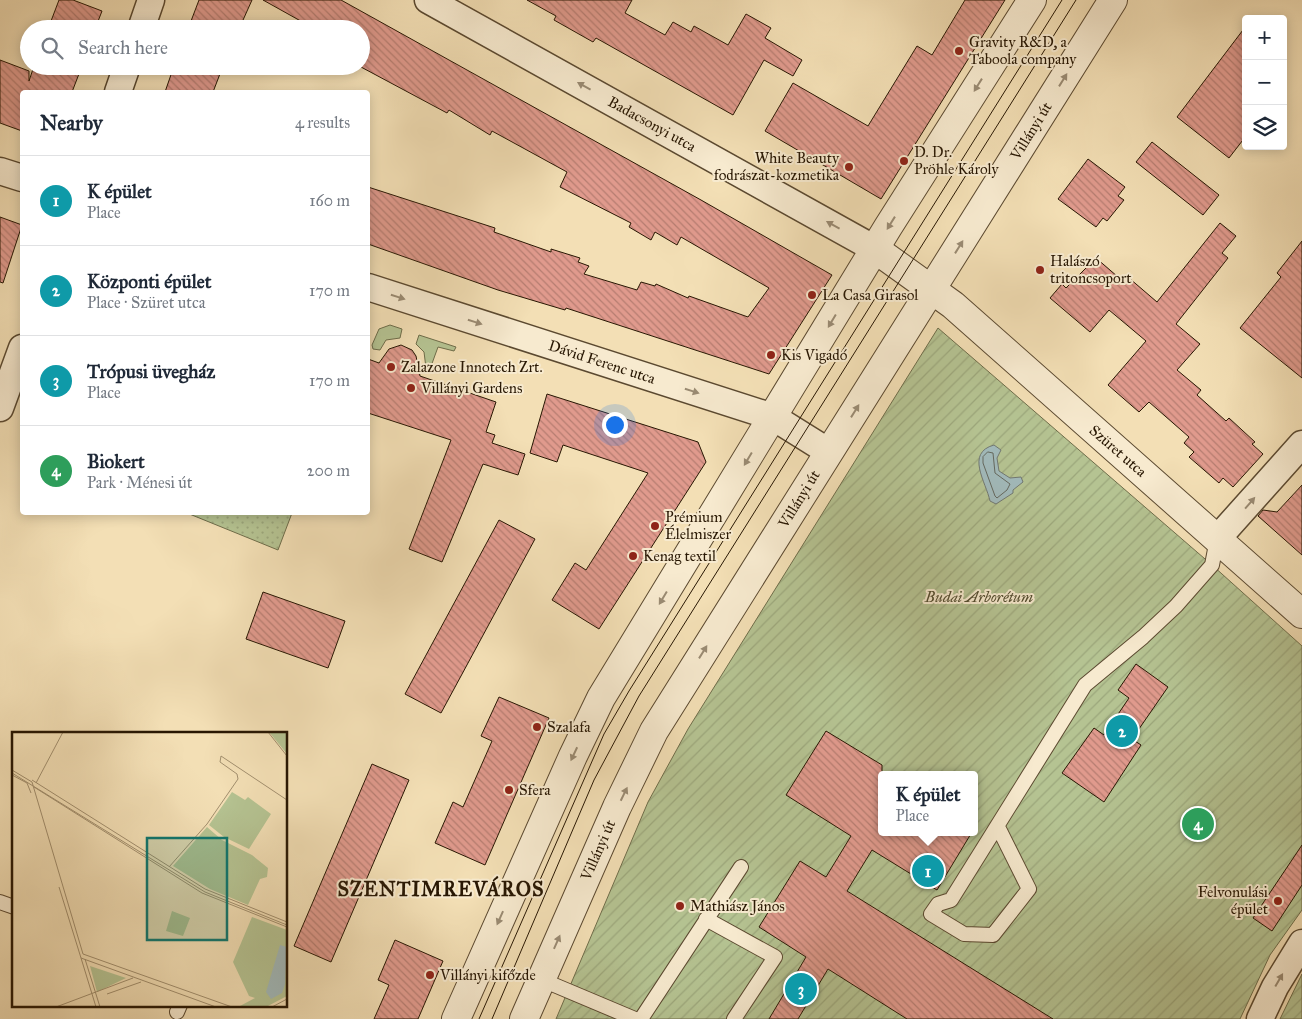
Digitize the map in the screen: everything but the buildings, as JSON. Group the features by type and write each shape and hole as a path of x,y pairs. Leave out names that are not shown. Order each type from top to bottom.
{"street":[{"path":"144,20 151,0"},
{"name":"Badacsonyi utca","path":"428,0 875,249"},
{"path":"456,1019 573,756 601,698 875,249 1032,0"},
{"name":"Villányi út","path":"524,1019 617,807 654,730 1113,0"},
{"path":"119,90 124,75"},
{"path":"0,170 20,177"},
{"name":"Szüret utca","path":"875,249 933,289 1302,614"},
{"name":"Dávid Ferenc utca","path":"370,288 773,417 829,452"},
{"path":"0,408 20,353"},
{"path":"1217,539 1302,444"},
{"path":"1260,1019 1275,988 1302,943"}],"lane":[{"path":"998,827 1029,889 993,935 964,934 931,914 938,904 951,900 1085,685 1143,637 1176,606 1212,565 1217,539"},
{"path":"641,1019 741,867"},
{"path":"0,902 12,906"},
{"path":"706,919 775,957 734,1019"},
{"path":"540,979 635,1019"}],"green space":[{"path":"390,325 402,329 400,338 386,340 380,350 373,349 372,345 379,329"},
{"name":"Budai Arborétum","path":"938,328 1212,565 1302,646 1302,910 1270,955 1240,1019 556,1019 648,802 688,729"},
{"path":"419,335 456,347 454,351 438,347 430,369 426,368 424,352 416,344"},
{"path":"192,515 291,515 278,550"},
{"path":"1302,974 1302,1019 1280,1019"}],"water":[{"path":"994,445 1001,450 997,458 999,471 1010,478 1021,477 1023,482 1013,490 1013,493 996,504 990,501 979,461 985,449"}],"tram line":[{"path":"479,1019 604,734 629,691 1062,0"},
{"path":"492,1019 594,780 639,696 1076,0"}],"place":[{"name":"Gravity R&D, a Taboola company","path":"959,51"},
{"name":"D. Dr. Pröhle Károly","path":"904,161"},
{"name":"White Beauty fodrászat-kozmetika","path":"849,167"},
{"name":"Halászó tritoncsoport","path":"1040,270"},
{"name":"La Casa Girasol","path":"812,295"},
{"name":"Kis Vigadó","path":"771,355"},
{"name":"Zalazone Innotech Zrt.","path":"391,367"},
{"name":"Villányi Gardens","path":"411,388"},
{"name":"Prémium Élelmiszer","path":"655,526"},
{"name":"Kenag textil","path":"633,556"},
{"name":"Szalafa","path":"537,727"},
{"name":"Központi épület","path":"1122,731"},
{"name":"Sfera","path":"509,790"},
{"name":"Biokert","path":"1198,824"},
{"name":"K épület","path":"928,871"},
{"name":"Felvonulási épület","path":"1278,901"},
{"name":"Mathiász János","path":"680,906"},
{"name":"Villányi kifőzde","path":"430,975"},
{"name":"Trópusi üvegház","path":"801,989"}],"district":[{"name":"SZENTIMREVÁROS","path":"441,889"}]}
